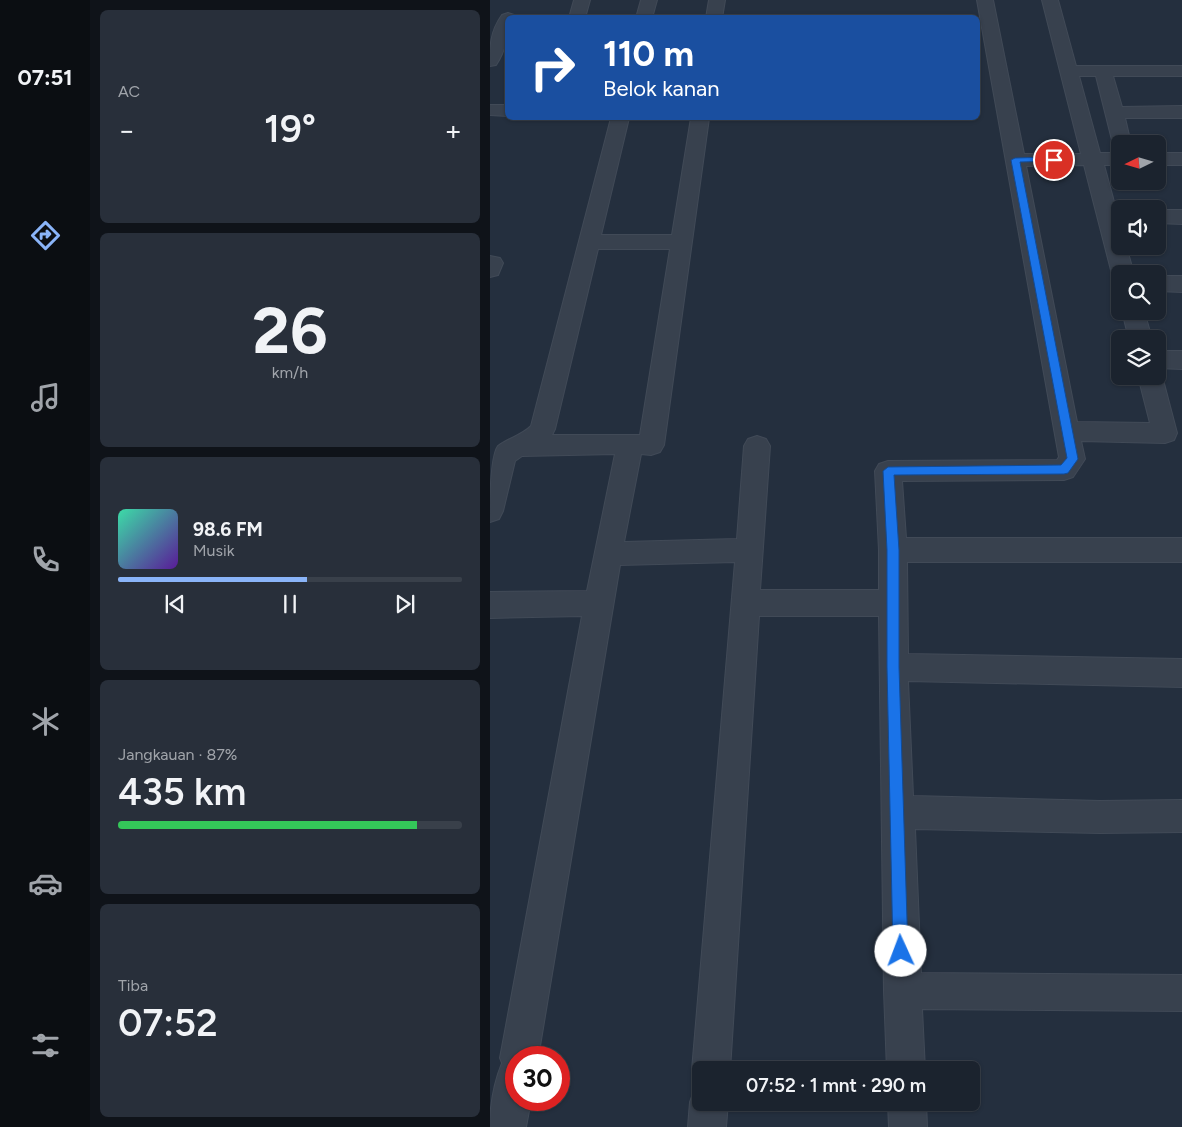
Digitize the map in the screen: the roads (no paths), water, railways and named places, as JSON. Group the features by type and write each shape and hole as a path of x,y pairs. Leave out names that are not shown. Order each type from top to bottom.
{"street":[{"path":"577,15 582,0"},
{"path":"645,15 649,0"},
{"path":"714,15 717,0"},
{"path":"906,1061 896,812 892,603 893,550 888,471 1064,470 1072,459 985,0"},
{"path":"1050,0 1093,159 1111,209"},
{"path":"490,61 505,18"},
{"path":"1069,71 1182,72"},
{"path":"1103,71 1120,135"},
{"path":"490,110 505,111"},
{"path":"1114,113 1182,112"},
{"path":"490,511 504,456 510,449 534,439 543,430 620,120"},
{"path":"517,446 651,444 700,120"},
{"path":"1015,160 1111,159"},
{"path":"1166,159 1182,159"},
{"path":"1166,217 1182,217"},
{"path":"589,242 682,242"},
{"path":"490,263 492,263 490,270"},
{"path":"1166,284 1182,284"},
{"path":"1166,360 1182,360"},
{"path":"1067,431 1165,433 1152,385"},
{"path":"521,1046 599,603 630,444"},
{"path":"712,1061 757,446"},
{"path":"609,554 750,550"},
{"path":"893,550 1182,550"},
{"path":"490,606 599,603"},
{"path":"746,603 892,603"},
{"path":"893,667 1182,673"},
{"path":"896,812 1100,817 1182,816"},
{"path":"902,991 1182,993"},
{"path":"507,1127 510,1111"},
{"path":"707,1127 708,1111"},
{"path":"907,1111 908,1127"}]}
